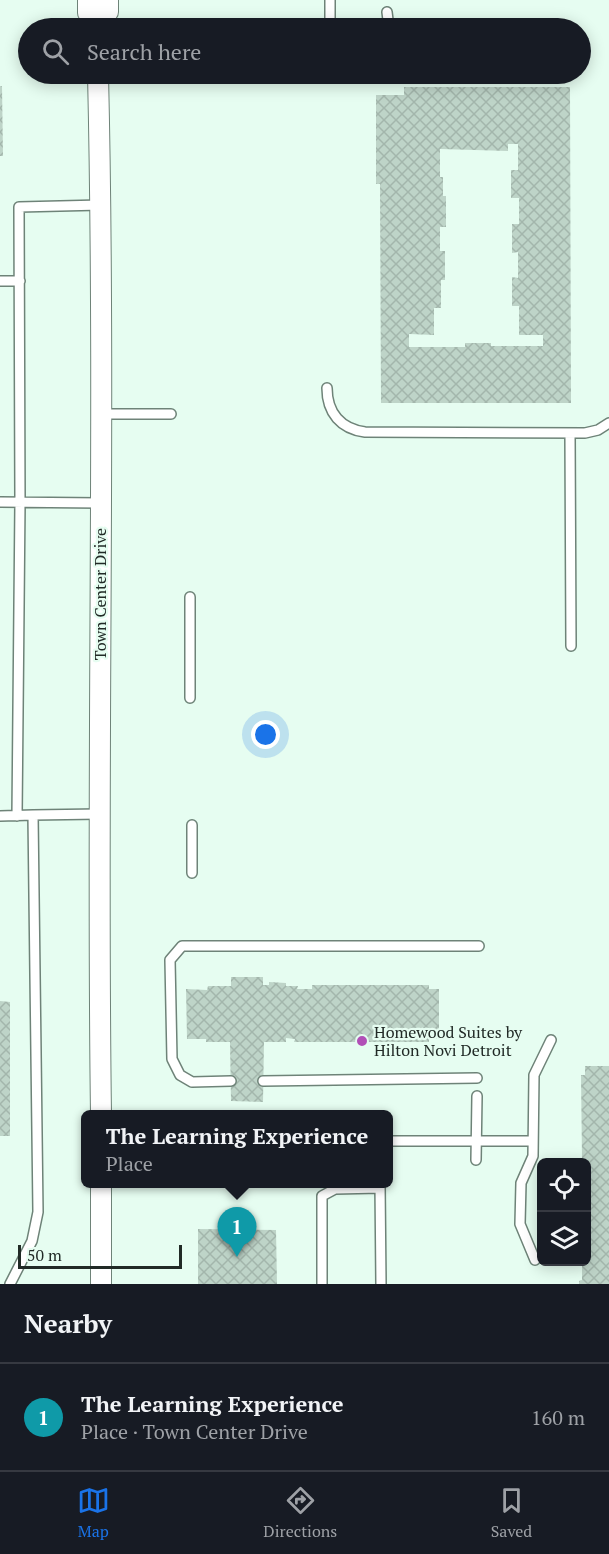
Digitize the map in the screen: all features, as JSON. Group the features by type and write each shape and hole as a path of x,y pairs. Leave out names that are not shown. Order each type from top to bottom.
{"street":[{"path":"88,0 88,13 91,18"},
{"path":"104,18 108,12 108,0"},
{"name":"Town Center Drive","path":"98,84 101,205 99,814 101,1110"},
{"path":"101,1188 101,1284"}],"lane":[{"path":"330,0 330,18"},
{"path":"387,12 388,18"},
{"path":"17,816 20,207 101,205"},
{"path":"0,281 20,281"},
{"path":"327,388 331,412 353,431 585,433 598,430 609,423"},
{"path":"101,414 171,414"},
{"path":"570,433 571,646"},
{"path":"0,502 100,503"},
{"path":"190,597 190,698"},
{"path":"0,816 99,814"},
{"path":"10,1284 32,1241 38,1212 33,815"},
{"path":"192,825 192,873"},
{"path":"231,1081 192,1082 180,1075 172,1059 170,960 182,946 479,946"},
{"path":"535,1260 520,1224 520,1183 533,1156 534,1075 552,1041"},
{"path":"263,1081 477,1078"},
{"path":"476,1160 477,1096"},
{"path":"393,1141 533,1141"},
{"path":"322,1284 322,1196 335,1189 350,1188"},
{"path":"380,1188 381,1284"}],"building":[{"path":"0,86 2,86 3,156 0,156"},
{"path":"404,87 570,87 571,403 381,403 380,184 376,184 376,95 404,95","holes":["508,144 518,144 518,170 511,170 511,198 519,198 519,224 512,224 512,253 518,252 518,278 512,277 512,306 519,306 519,335 543,335 543,346 491,346 491,343 465,343 465,347 409,347 409,334 434,335 434,308 441,308 441,280 445,280 445,251 440,251 440,227 446,227 446,196 443,196 443,177 440,177 440,149 508,151"]},
{"name":"Homewood Suites by Hilton Novi Detroit","path":"231,977 263,977 263,985 269,985 269,982 286,983 286,986 298,986 297,989 312,989 312,985 429,985 429,989 439,989 439,1039 429,1038 429,1042 294,1042 295,1039 286,1038 286,1042 264,1042 263,1102 231,1101 230,1042 187,1039 186,989 207,990 208,986 231,986"},
{"path":"0,1001 10,1002 10,1136 0,1136"},
{"path":"585,1066 609,1066 609,1284 579,1284 582,1280 582,1266 591,1266 591,1158 582,1158 581,1075 585,1075"},
{"path":"198,1229 276,1230 277,1284 198,1284"}],"place":[{"name":"Homewood Suites by Hilton Novi Detroit","path":"362,1041"},
{"name":"The Learning Experience","path":"237,1257"}]}
